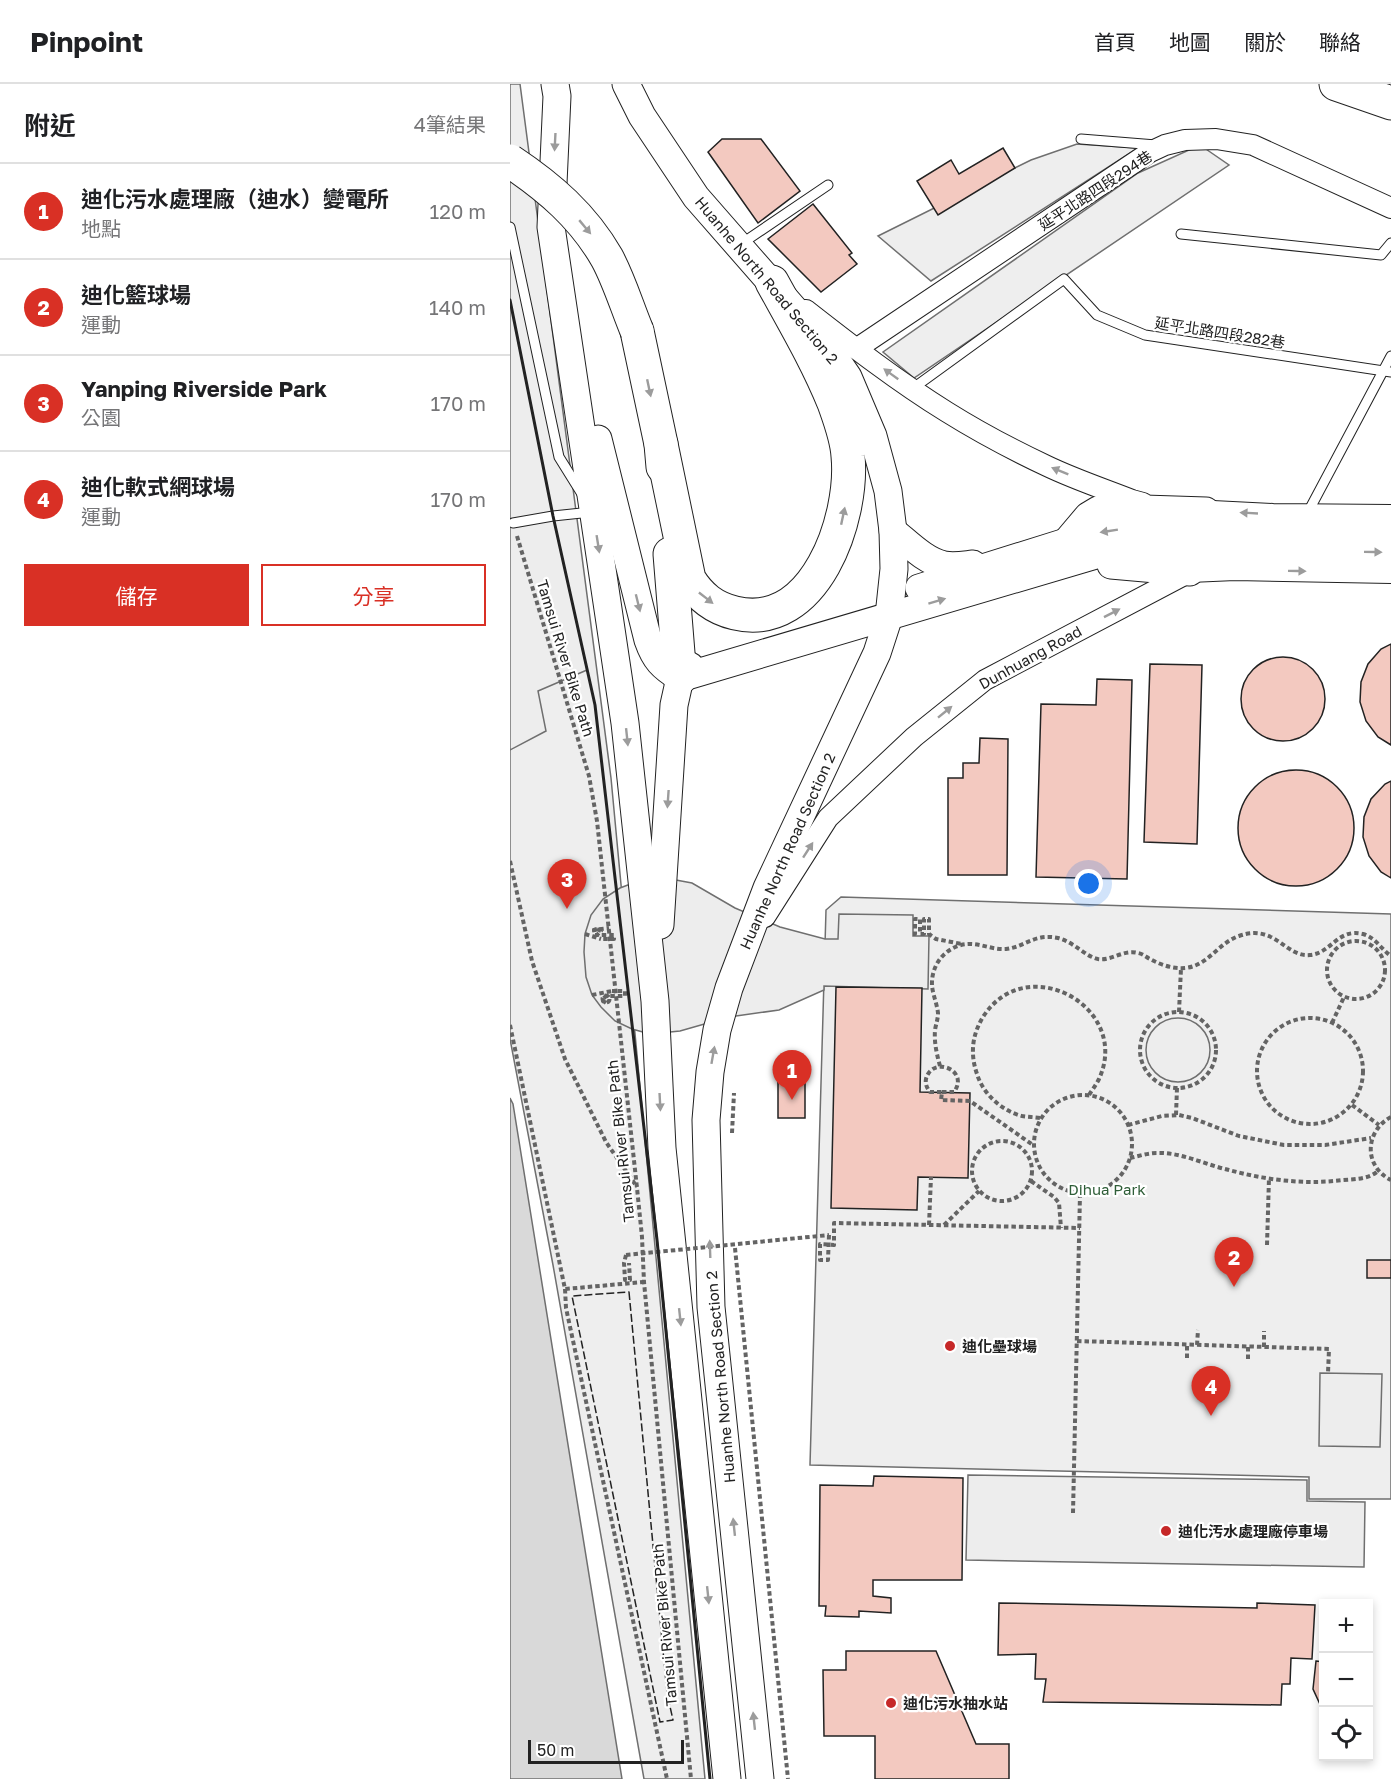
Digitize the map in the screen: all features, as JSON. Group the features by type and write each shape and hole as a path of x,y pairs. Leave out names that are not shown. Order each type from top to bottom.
{"highway":[{"path":"1336,84 1387,102"},
{"path":"510,161 540,181 568,207 590,231 608,260 637,331 689,579 708,601 723,610 745,615 765,614 785,606 812,582 839,534 847,491 848,456 843,427 813,356 772,282"},
{"path":"661,444 680,678"}],"main road":[{"path":"555,84 557,96 551,227 625,723 655,1002 662,1148 727,1779"},
{"name":"Huanhe North Road Section 2","path":"626,84 642,116 696,197 829,349 848,377 873,436 888,491 893,531 894,569 890,606 877,653 767,888 729,988 717,1030 710,1072 706,1120 711,1307 760,1779"},
{"path":"558,281 648,640 654,656 667,670 680,678"},
{"path":"1068,552 1088,516 1098,510 1113,508 1207,511"},
{"path":"680,678 890,606 1068,552 1095,534 1124,529 1391,532"},
{"path":"893,531 934,562 955,566 1068,552 1099,554 1138,550 1391,552"},
{"path":"1068,552 1190,572"},
{"path":"890,606 1007,560"},
{"path":"655,1002 674,705 680,678"}],"street":[{"name":"延平北路四段294巷","path":"856,349 1140,159 1165,145 1185,140 1216,139 1253,145 1391,208"},
{"path":"772,282 856,349 947,412 993,439 1049,467 1132,500 1153,506 1207,511 1391,515"},
{"name":"Dunhuang Road","path":"742,952 828,818 914,737 985,680 1190,572 1235,570 1391,573"}],"lane":[{"path":"1081,139 1165,145"},
{"path":"739,245 828,185"},
{"path":"510,227 559,457 593,511 513,523"},
{"path":"1181,234 1382,255 1391,243"},
{"name":"延平北路四段282巷","path":"912,389 1064,279 1097,315 1144,336 1386,372"},
{"path":"1307,514 1386,372 1391,356"}],"path":[{"name":"Tamsui River Bike Path","path":"513,523 589,776 597,821 637,1188 691,1779"},
{"path":"510,861 532,961 565,1059 606,1142 637,1188"},
{"path":"913,933 915,933 915,919 920,919 920,933 924,933 924,919 929,919 929,934 936,939 963,945 973,944 1009,949 1037,938 1056,938 1074,944 1093,958 1105,959 1132,952 1144,955 1165,966 1180,968 1197,965 1207,960 1227,942 1251,933 1274,938 1298,954 1308,956 1322,951 1342,936 1352,933 1362,934 1373,939 1391,956"},
{"path":"585,933 599,937 601,932 595,929 609,928"},
{"path":"1361,942 1370,945 1382,957 1384,975 1382,983 1370,996 1361,999 1344,997 1330,984 1326,966 1329,957 1343,944 1361,942"},
{"path":"940,1066 935,1040 938,1012 932,986 933,971 946,953 963,945"},
{"path":"1179,1012 1180,968"},
{"path":"1040,1118 1022,1116 1004,1108 989,1096 979,1081 973,1063 973,1044 977,1026 1001,997 1018,989 1037,986 1056,989 1073,996 1088,1008 1098,1024 1104,1042 1104,1061 1099,1079 1089,1095"},
{"path":"592,994 625,991 625,996 605,1000 617,1003"},
{"path":"1332,1023 1344,997"},
{"path":"1179,1012 1199,1018 1207,1025 1213,1034 1216,1056 1206,1075 1198,1082 1177,1088 1156,1080 1147,1072 1140,1049 1142,1037 1156,1018 1167,1013 1179,1012"},
{"path":"1317,1018 1343,1029 1358,1047 1364,1071 1363,1083 1352,1104 1340,1116 1326,1123 1310,1125 1295,1123 1280,1116 1268,1105 1260,1092 1256,1076 1257,1060 1263,1046 1273,1033 1286,1024 1301,1019 1317,1018"},
{"path":"510,1024 566,1289 566,1308 668,1779"},
{"path":"940,1066 952,1070 956,1074 958,1083 954,1092 942,1092 930,1092 926,1084 931,1071 940,1066"},
{"path":"1176,1115 1177,1088"},
{"path":"732,1135 735,1089"},
{"path":"942,1092 941,1100 970,1101 1033,1145"},
{"path":"1040,1118 1033,1145 1034,1162 1033,1172 1027,1189 1012,1200 1003,1202 986,1197 979,1191 972,1176 972,1167 979,1151 985,1145 1001,1141 1017,1144 1023,1149 1034,1162 1042,1173 1053,1184 1067,1192 1080,1194 1099,1191 1113,1184 1123,1173 1130,1158 1132,1142 1128,1125 1119,1111 1106,1101 1089,1095 1074,1096 1049,1108 1040,1118"},
{"path":"1352,1104 1379,1125"},
{"path":"1128,1125 1162,1116 1176,1115 1192,1118 1239,1136 1284,1145 1333,1145 1371,1138"},
{"path":"1391,1117 1379,1125 1371,1138 1371,1155 1378,1171 1391,1180"},
{"path":"1130,1158 1148,1154 1166,1154 1228,1170 1307,1183 1370,1176 1378,1171"},
{"path":"929,1225 931,1177"},
{"path":"1267,1245 1269,1178"},
{"path":"1031,1181 1059,1203 1061,1228"},
{"path":"944,1225 979,1191"},
{"path":"1073,1513 1080,1194"},
{"path":"625,1284 623,1264 629,1263 630,1280 625,1280 624,1272 624,1263 626,1255 829,1235 828,1243 828,1252 828,1260 820,1260 820,1244 827,1245 834,1245 834,1223 1080,1228"},
{"path":"734,1237 788,1779"},
{"path":"566,1289 644,1282"},
{"path":"1197,1345 1198,1330"},
{"path":"1264,1331 1264,1347"},
{"path":"1077,1341 1329,1349 1328,1373"},
{"path":"1186,1358 1187,1345"},
{"path":"1248,1347 1248,1359"}],"green space":[{"path":"510,84 520,84 611,778 705,1779 644,1779 553,1265 510,1039"},
{"path":"1077,144 1138,148 931,281 878,236 1031,160"},
{"path":"1200,145 1229,165 914,378 883,352 1138,173"},
{"name":"Dihua Park","path":"841,897 1391,914 1391,1499 1309,1499 1309,1477 810,1465 826,910"}],"shaded area":[{"path":"510,300 553,516 587,670 538,691 546,731 510,750"},
{"path":"665,878 692,883 735,908 780,927 825,939 838,939 839,914 913,915 913,936 929,936 928,989 824,986 824,990 779,1010 729,1017 680,1031 650,1034 632,1029 615,1021 592,995 586,977 585,934 591,915 603,899 620,888 641,880"},
{"path":"1172,1018 1184,1018 1201,1027 1208,1038 1210,1050 1208,1062 1201,1073 1184,1082 1172,1082 1160,1077 1151,1068 1146,1056 1146,1044 1151,1032 1160,1023"},
{"path":"510,1098 513,1104 622,1779 510,1779"},
{"path":"1320,1373 1382,1374 1380,1447 1319,1446"},
{"name":"迪化汚水處理廠停車場","path":"968,1475 1307,1480 1307,1501 1365,1502 1364,1567 966,1560"}],"building":[{"path":"722,139 761,139 800,191 758,223 708,152"},
{"path":"1003,148 1015,168 938,215 917,181 951,160 959,174"},
{"path":"813,204 852,253 849,255 857,264 821,292 768,239"},
{"path":"1391,644 1391,745 1378,737 1366,721 1360,702 1361,682 1368,664 1381,649"},
{"path":"1283,657 1299,660 1313,669 1322,683 1325,699 1322,715 1313,729 1299,738 1283,741 1267,738 1253,729 1244,715 1241,699 1244,683 1253,669 1267,660"},
{"path":"1150,664 1202,665 1197,844 1144,842"},
{"path":"1097,679 1132,680 1127,879 1036,877 1041,704 1096,705"},
{"path":"980,738 1008,739 1007,875 948,875 948,778 963,778 963,763 979,763"},
{"path":"1296,770 1318,775 1337,787 1349,806 1354,828 1349,850 1337,869 1318,881 1296,886 1274,881 1255,869 1243,850 1238,828 1243,806 1255,787 1274,775"},
{"path":"1391,781 1391,878 1381,872 1369,856 1363,837 1364,817 1371,799"},
{"path":"836,987 922,988 920,1092 970,1093 968,1178 918,1177 917,1210 831,1208"},
{"path":"778,1082 805,1082 805,1118 778,1118"},
{"path":"1367,1260 1391,1260 1391,1278 1367,1278"},
{"path":"874,1476 963,1478 962,1580 873,1580 873,1596 891,1598 891,1613 859,1611 859,1617 825,1616 826,1606 819,1606 820,1485 873,1486"},
{"path":"999,1603 1257,1608 1257,1603 1315,1605 1312,1659 1291,1658 1290,1684 1282,1684 1281,1705 1043,1702 1046,1679 1035,1679 1036,1654 998,1655"},
{"name":"迪化污水抽水站","path":"846,1651 936,1651 976,1744 1009,1744 1009,1779 875,1779 875,1736 824,1736 823,1670 846,1670"},
{"path":"1316,1661 1319,1661 1319,1702 1313,1689"}],"fence":[{"path":"629,1292 667,1693 673,1720 660,1722 572,1296 629,1292"}],"wall":[{"path":"510,300 553,516 595,705 657,1240 710,1779"}],"place":[{"name":"Yanping Riverside Park","path":"567,909"},
{"name":"迪化污水處理廠（迪水）變電所","path":"792,1100"},
{"name":"迪化籃球場","path":"1234,1287"},
{"name":"迪化壘球場","path":"950,1346"},
{"name":"迪化軟式網球場","path":"1211,1416"},
{"name":"迪化汚水處理廠停車場","path":"1166,1531"},
{"name":"迪化污水抽水站","path":"891,1703"}]}
